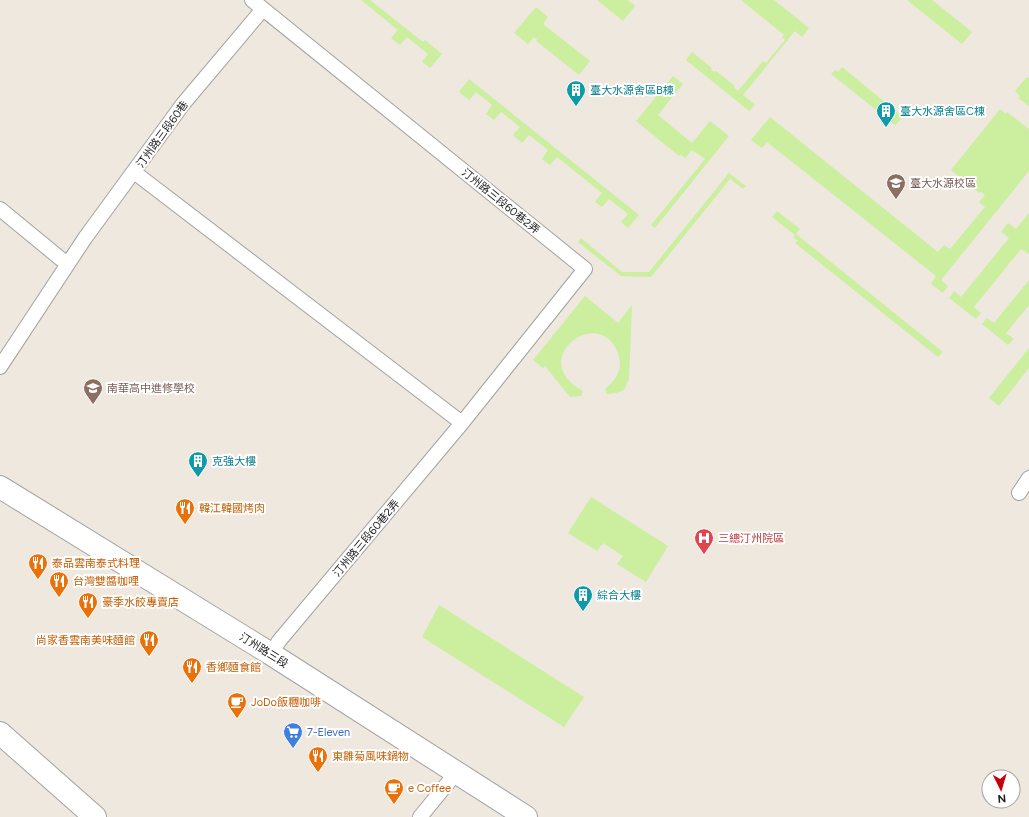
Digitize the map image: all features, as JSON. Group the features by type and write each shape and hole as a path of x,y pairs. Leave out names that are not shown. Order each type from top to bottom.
{"street":[{"name":"汀州路三段","path":"0,487 271,654 526,817"},
{"path":"0,733 95,817"}],"lane":[{"path":"252,0 263,9"},
{"name":"汀州路三段60巷","path":"0,367 85,238 183,104 263,9"},
{"name":"汀州路三段60巷2弄","path":"263,9 586,269 462,423 278,641 271,654"},
{"path":"134,172 462,423"},
{"path":"0,209 68,264"},
{"path":"1019,493 1029,478"},
{"path":"420,817 456,773"}],"green space":[{"path":"361,0 370,0 423,42 425,40 442,54 430,68 422,62 428,54 407,37 400,45 391,38 398,30"},
{"path":"597,0 628,0 635,6 623,21"},
{"path":"741,0 774,0 809,28 802,37 795,31 743,95 755,105 749,111 686,60 692,52 712,68 711,70 714,72 716,71 735,86 734,88 738,91 763,61 766,63 785,40 782,37 784,35"},
{"path":"907,0 932,0 972,32 962,44"},
{"path":"536,7 548,17 543,24 590,61 579,75 536,41 537,39 534,37 528,44 514,33"},
{"path":"842,67 903,117 895,125 831,74 835,70 838,72"},
{"path":"673,76 683,84 658,115 692,143 710,121 729,136 655,228 651,225 705,159 692,150 685,158 680,154 679,156 636,121"},
{"path":"1027,77 1029,78 1029,106 1018,98 1020,96 1015,91"},
{"path":"469,79 639,215 628,228 621,222 628,214 609,199 602,207 595,202 602,193 557,157 550,165 542,159 548,150 529,135 522,143 513,135 520,127 501,112 494,120 486,114 492,105 476,92 469,100 459,92"},
{"path":"1000,109 1006,114 1007,112 1029,129 1029,171 941,280 948,286 943,293 931,284 936,276 767,142 762,148 751,140 770,117 938,252 944,245 950,249 985,207 979,202 985,195 981,192 979,193 951,170"},
{"path":"729,173 746,186 743,189 730,179 651,277 621,276 578,242 581,238 622,272 649,272"},
{"path":"777,211 800,229 796,234 943,352 938,357 795,243 798,241 793,237 795,235 772,217"},
{"path":"1029,213 1029,254 1021,249 974,307 981,313 976,319 949,298 954,291 961,297 1009,238 1001,232 1008,223 1016,229"},
{"path":"1029,280 1029,305 1006,333 1014,339 1008,345 982,324 987,318 994,323"},
{"path":"585,296 618,323 632,305 629,379 624,390 607,394 605,389 615,379 619,371 619,357 611,341 599,334 585,335 573,341 564,351 561,364 567,378 583,391 581,396 570,397 545,366 543,368 533,360"},
{"path":"1029,348 1029,368 999,406 989,398"},
{"path":"591,497 668,546 646,582 617,564 623,556 603,543 597,551 568,533"},
{"path":"439,605 584,697 564,727 422,637"}],"place":[{"name":"臺大水源舍區B棟","path":"576,107"},
{"name":"臺大水源舍區C棟","path":"886,128"},
{"name":"臺大水源校區","path":"896,200"},
{"name":"南華高中進修學校","path":"93,405"},
{"name":"克強大樓","path":"198,478"},
{"name":"韓江韓國烤肉","path":"185,525"},
{"name":"三總汀州院區","path":"704,555"},
{"name":"泰品雲南泰式料理","path":"38,580"},
{"name":"台灣雙醬咖哩","path":"59,598"},
{"name":"綜合大樓","path":"583,612"},
{"name":"豪季水餃專賣店","path":"88,619"},
{"name":"尚家香雲南美味麵館","path":"149,657"},
{"name":"香鄉麵食館","path":"192,684"},
{"name":"JoDo飯糰咖啡","path":"237,719"},
{"name":"7-Eleven","path":"293,749"},
{"name":"東雛菊風味鍋物","path":"318,773"},
{"name":"e Coffee","path":"394,805"}]}
